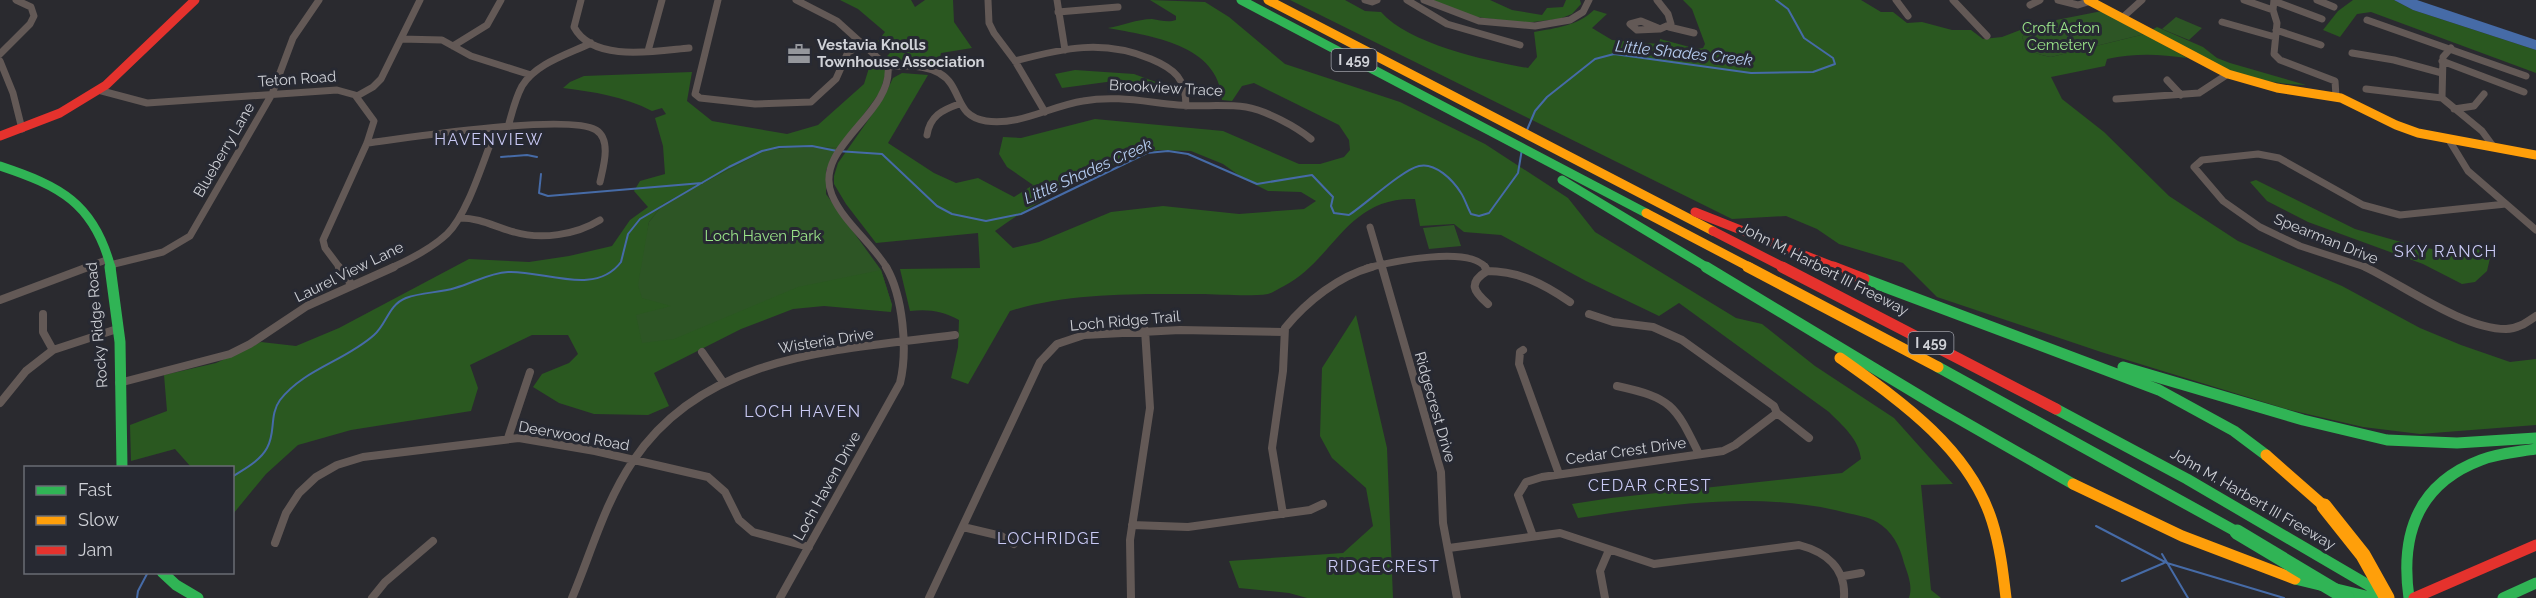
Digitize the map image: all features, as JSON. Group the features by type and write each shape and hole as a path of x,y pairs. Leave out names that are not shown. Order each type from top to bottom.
{"main road":[{"path":"0,136 60,113 98,90 127,67 195,0"},
{"name":"John M. Harbert III Freeway","path":"1241,0 1547,156 2108,459 2346,598"},
{"name":"John M. Harbert III Freeway","path":"1268,0 1471,116"},
{"path":"2090,1 2228,74 2277,88 2336,96 2404,129 2449,140 2536,155"},
{"path":"1471,116 1547,156 2159,390 2202,412 2263,452 2324,506 2363,555 2388,598"},
{"path":"1547,156 1881,386 1909,407 1937,433 1968,472 1987,506 2003,560 2006,598"},
{"name":"John M. Harbert III Freeway","path":"1547,156 2087,425 2309,549 2388,598"},
{"name":"Rocky Ridge Road","path":"0,166 38,180 65,195 95,225 105,243 110,262 117,329 122,466"},
{"path":"1691,257 2007,448 2102,501 2183,538 2250,564 2374,598"},
{"path":"2009,332 2348,432 2387,440 2457,443 2536,438"},
{"path":"2409,598 2404,571 2408,532 2423,500 2451,475 2491,458 2536,449"},
{"path":"2414,598 2536,545"},
{"path":"163,574 198,598"},
{"path":"2503,598 2536,583"}],"street":[{"path":"0,54 30,24 34,16 31,7 16,0"},
{"name":"Blueberry Lane","path":"0,300 110,262 173,247 190,236 272,94 293,38 319,0"},
{"path":"351,284 325,248 323,240 368,143 374,121 357,96 373,87 381,79 420,0"},
{"path":"453,46 487,25 501,0"},
{"path":"581,0 574,25 580,35 591,43 615,53 688,48"},
{"path":"648,51 662,0"},
{"path":"718,0 695,94 700,98 754,104 811,102 836,79 848,52 864,45"},
{"path":"796,0 837,21 889,69 932,70 943,75 950,82 959,104 936,113 928,125 927,135"},
{"path":"988,0 992,28 1015,61 1045,112"},
{"path":"1057,0 1065,50"},
{"path":"1365,0 1371,2 1377,0"},
{"path":"1409,1 1425,0 1457,15 1504,25 1548,24 1578,16 1587,7 1589,0"},
{"path":"1657,0 1668,14 1671,24 1669,27"},
{"path":"1896,0 1908,16"},
{"path":"1953,0 1986,36"},
{"path":"2030,5 2040,0"},
{"path":"2058,0 2078,5 2090,1"},
{"path":"2122,18 2142,0"},
{"path":"2244,0 2273,10"},
{"path":"2317,0 2334,7"},
{"path":"1409,1 1425,14 1455,29 1520,45"},
{"path":"2322,19 2274,1 2276,33 2274,54 2280,60 2335,81 2336,96"},
{"path":"1058,12 1118,7"},
{"path":"1425,14 1438,7"},
{"path":"2367,20 2526,76"},
{"path":"2222,22 2321,45"},
{"path":"1658,28 1669,27 1694,33"},
{"path":"401,39 432,38 471,56 531,75"},
{"path":"508,127 520,90 531,75 591,43"},
{"path":"1015,61 1065,50 1118,48 1162,63 1177,73 1184,82 1187,92 1186,106"},
{"path":"2442,98 2442,57 2451,48"},
{"path":"2352,53 2394,60 2442,73"},
{"path":"0,61 13,93 22,129"},
{"path":"2442,61 2524,92"},
{"name":"Loch Haven Drive","path":"780,598 898,388 903,370 901,305 885,265 828,188 828,174 836,158 881,96 888,83 889,69"},
{"path":"2116,99 2203,92 2228,74"},
{"path":"2167,80 2181,95"},
{"name":"Teton Road","path":"98,90 124,99 147,103 342,90 357,96"},
{"path":"2366,90 2442,98 2482,130 2493,146"},
{"path":"2454,109 2474,106 2484,94"},
{"name":"Brookview Trace","path":"959,104 967,113 986,121 1012,121 1081,101 1109,98 1186,106 1248,107 1299,129 1311,139"},
{"path":"368,143 565,123 597,130 603,143 605,157 600,182"},
{"name":"Laurel View Lane","path":"119,383 203,363 236,351 302,309 421,252 446,236 460,218 496,129"},
{"path":"2449,140 2462,164 2536,230"},
{"name":"Spearman Drive","path":"2506,204 2400,215 2364,205 2279,158 2258,154 2202,160 2194,167 2223,201 2260,227 2300,246 2358,264 2462,318 2489,327 2508,329 2520,326 2536,316"},
{"path":"460,218 485,219 514,232 537,236 587,227 600,220"},
{"name":"Ridgecrest Drive","path":"1370,227 1441,472 1443,523 1457,598"},
{"path":"1283,514 1272,448 1283,371 1284,332 1289,323 1348,275 1380,265 1459,257 1475,260 1485,265 1487,271"},
{"path":"1488,304 1476,293 1474,287 1477,277 1487,271 1505,270 1539,282 1570,302"},
{"path":"43,314 43,332 53,350"},
{"path":"1589,314 1613,322 1653,327 1682,340 1774,406 1777,413 1809,438"},
{"name":"Loch Ridge Trail","path":"929,598 1040,362 1047,352 1072,337 1145,330 1206,328 1284,332"},
{"path":"0,403 26,371 53,350 117,329"},
{"path":"1131,598 1129,554 1149,408 1145,330"},
{"name":"Wisteria Drive","path":"572,598 614,498 634,460 652,434 695,398 723,382 767,364 794,358 955,335"},
{"path":"1523,350 1520,352 1519,364 1560,474"},
{"path":"702,352 723,382"},
{"path":"508,438 530,372"},
{"path":"1617,386 1650,393 1672,404 1678,411 1699,454"},
{"name":"Cedar Crest Drive","path":"1533,536 1520,501 1520,490 1526,482 1560,474 1723,451 1736,445 1777,413"},
{"name":"Deerwood Road","path":"275,543 286,513 299,493 316,477 337,465 363,457 508,438 544,441 708,477 725,492 740,520 753,532 809,547"},
{"path":"1132,525 1188,527 1316,509 1323,504"},
{"path":"963,527 1001,536 1014,544"},
{"path":"1449,548 1551,533 1569,535 1653,564 1799,545 1818,552 1833,563 1844,576 1844,598"},
{"path":"372,598 385,582 433,541"},
{"path":"1605,598 1600,571 1609,550"},
{"path":"1844,576 1861,573"}],"green space":[{"path":"840,0 911,0 915,7 925,0 953,0 954,22 972,48 941,53 938,65 925,62 891,64 885,58 890,53 878,41 885,32 858,9"},
{"path":"1150,0 1205,2 1229,17 1285,64 1400,102 1485,144 1568,198 1595,232 1736,318 1762,324 1815,366 1894,418 1953,484 1921,485 1931,590 1941,598 1909,598 1910,581 1895,540 1877,522 1858,515 1814,506 1747,501 1645,508 1578,518 1572,504 1842,473 1861,459 1860,452 1849,433 1829,412 1679,303 1659,316 1586,281 1501,235 1464,232 1454,224 1420,226 1415,199 1392,201 1373,208 1357,219 1301,274 1272,293 1104,295 1056,300 1010,311 968,384 951,378 958,347 959,320 935,311 910,311 900,269 980,268 978,233 876,243 846,204 834,184 838,163 883,99 893,78 902,73 928,75 888,143 934,173 956,183 978,178 1014,197 1033,185 1007,167 999,154 1003,137 1021,138 1095,119 1223,131 1299,164 1320,164 1344,157 1350,150 1349,140 1339,125 1254,83 1242,86 1232,101 1222,100 1218,81 1209,66 1196,55 1162,40 1108,28 1146,19 1173,21 1176,20 1176,16","holes":["1158,150 1191,151 1223,164 1244,179 1268,191 1301,192 1316,201 1304,209 1239,214 1163,206 1111,212 1039,242 1013,248 995,231 1051,195 1117,163"]},
{"path":"1290,0 1345,0 1365,11 1381,12 1410,33 1429,42 1471,56 1528,68 1537,57 1534,32 1573,23 1594,10 1607,14 1592,28 1612,40 1659,44 1660,39 1697,49 1703,48 1705,44 1692,9 1683,0 1861,0 1881,12 1893,12 1907,23 1922,22 1952,30 1971,30 1983,39 2002,37 2036,24 2022,37 2033,51 2051,57 2145,34 2187,58 2147,55 2117,57 2107,59 2105,66 2051,77 2062,99 2104,132 2169,196 2238,241 2342,286 2420,328 2461,345 2510,362 2536,359 2536,425 2420,434 2363,427 2290,410 2101,352 1937,297 1903,263 1839,244 1817,229 1786,216 1732,219"},
{"path":"1432,0 1490,0 1512,10 1542,15 1547,8 1563,7 1566,0 1580,0 1581,4 1572,14 1559,19 1524,23 1469,16"},
{"path":"2353,0 2394,0 2413,10 2536,50 2536,73 2371,12 2357,14 2340,37 2323,30 2338,11"},
{"name":"Croft Acton Cemetery","path":"2102,11 2145,34 2051,57 2033,52 2022,37 2036,24"},
{"path":"2176,17 2202,28 2189,40 2162,29"},
{"path":"2157,27 2203,47 2217,58 2306,85 2263,80 2225,68 2150,31"},
{"path":"873,55 886,72 880,92 840,147 766,150 663,204 649,222 638,285 642,298 671,306 636,315 642,343 674,339 798,287 881,270 892,305 891,312 824,306 793,309 741,329 654,373 669,406 648,415 594,414 559,403 533,387 542,374 569,363 578,354 568,335 532,335 470,365 478,388 471,411 351,430 298,445 266,474 234,513 234,466 190,466 175,449 131,461 130,425 167,411 164,375 216,363 261,342 296,346 339,328 469,259 529,262 612,246 630,220 648,207 634,191 640,181 665,174 663,146 655,118 666,114 662,108 652,111 619,98 563,88 570,82 584,76 692,72 687,101 712,121 787,134 818,125 864,84"},
{"path":"1075,70 1134,74 1164,85 1114,81 1062,88 1055,74"},
{"name":"Loch Haven Park","path":"840,147 826,170 826,194 881,270 892,305 806,302 642,362 630,301 649,222 663,204 766,150"},
{"path":"2256,180 2355,229 2437,250 2484,246 2491,254 2487,271 2475,282 2462,284 2423,264 2308,222 2267,201 2250,182"},
{"path":"1454,225 1461,246 1429,249 1423,228"},
{"path":"1356,315 1387,448 1393,598 1307,598 1289,593 1239,588 1229,561 1343,553 1373,526 1366,488 1332,458 1320,436 1322,368"}],"water":[{"path":"2394,0 2417,0 2536,40 2536,50 2413,10"}],"waterway":[{"name":"Little Shades Creek","path":"1527,130 1535,111 1547,97 1595,59 1614,54 1751,73 1813,72 1835,64 1833,58 1804,38 1788,9 1776,0"},
{"name":"Little Shades Creek","path":"702,183 762,151 779,147 812,146 837,151 882,154 937,206 952,214 986,221 1021,214 1147,153 1168,151 1188,154 1257,184 1312,175 1333,197 1331,206 1334,213 1349,215 1403,174 1425,165 1443,173 1462,195 1471,214 1479,216 1489,213 1518,173 1522,149"},
{"path":"501,157 527,155 537,157"},
{"path":"541,174 539,193 548,196 702,183"},
{"name":"Little Shades Creek","path":"234,476 264,453 270,442 277,406 290,389 301,380 363,344 378,331 391,310 400,301 508,272 568,279 597,278 610,272 621,262 628,234 640,219 702,183"},
{"path":"2096,526 2167,563"},
{"path":"2162,554 2167,563"},
{"path":"2122,581 2164,563"},
{"path":"2167,563 2284,598"},
{"path":"2167,563 2188,598"},
{"name":"Little Shades Creek","path":"137,598 147,574"}],"traffic: fast":[{"path":"1241,0 1646,213"},
{"path":"0,166 40,181 65,195 87,214 95,225 105,248 112,276 120,342 122,466"},
{"path":"1562,180 1940,408 2073,484"},
{"path":"1864,279 2159,390 2234,431 2266,455"},
{"path":"1938,367 2237,532"},
{"path":"2123,367 2303,420 2387,440 2457,443 2536,438"},
{"path":"2056,409 2187,479 2387,596"},
{"path":"2409,598 2406,553 2417,514 2428,497 2442,482 2481,460 2536,449"},
{"path":"2237,532 2347,598"},
{"path":"164,574 176,585 198,598"},
{"path":"2295,579 2374,598"},
{"path":"2503,598 2536,583"}],"traffic: slow":[{"path":"1268,0 1713,231"},
{"path":"2088,0 2228,74 2277,88 2341,98 2396,125 2418,133 2536,155"},
{"path":"1646,213 1938,367"},
{"path":"1840,358 1904,405 1932,430 1956,457 1976,486 1991,518 2001,556 2006,598"},
{"path":"2266,455 2324,506"},
{"path":"2073,484 2182,536 2295,579"},
{"path":"2324,506 2363,555 2387,598"}],"traffic: jam":[{"path":"0,136 60,113 106,85 195,0"},
{"path":"1695,212 1864,279"},
{"path":"1713,231 2056,409"},
{"path":"2414,598 2536,545"}],"place":[{"name":"Vestavia Knolls Townhouse Association","path":"799,54"}],"district":[{"name":"HAVENVIEW","path":"489,139"},
{"name":"SKY RANCH","path":"2446,251"},
{"name":"LOCH HAVEN","path":"803,411"},
{"name":"CEDAR CREST","path":"1650,485"},
{"name":"LOCHRIDGE","path":"1049,538"},
{"name":"RIDGECREST","path":"1384,566"}]}
